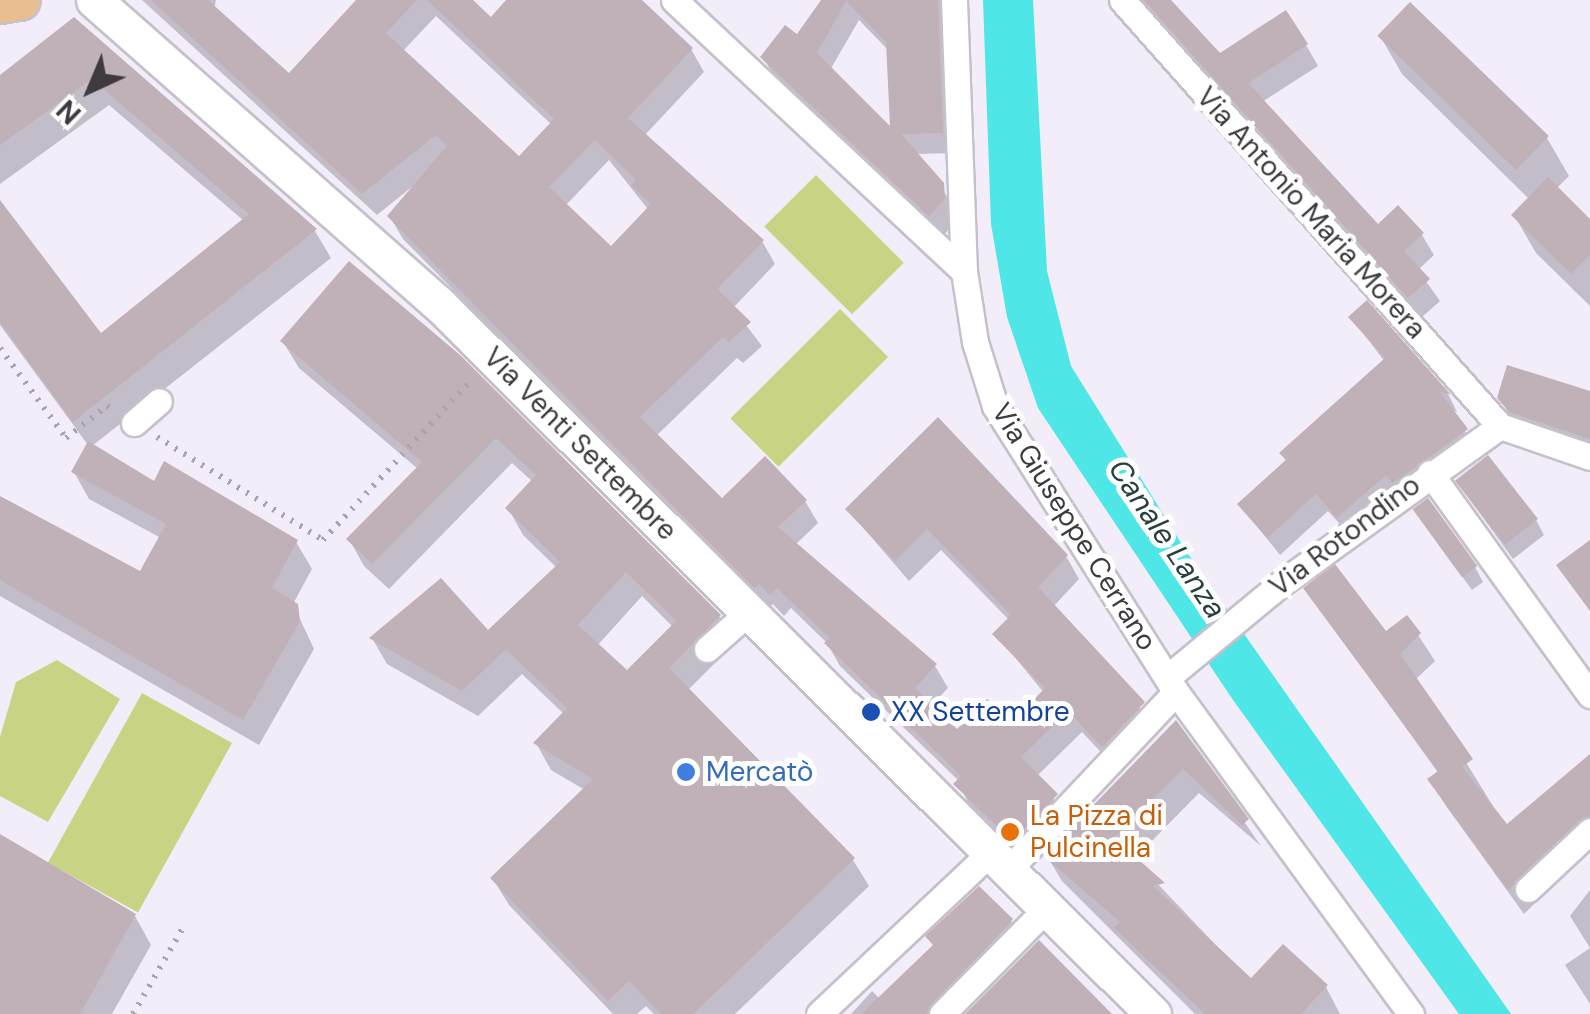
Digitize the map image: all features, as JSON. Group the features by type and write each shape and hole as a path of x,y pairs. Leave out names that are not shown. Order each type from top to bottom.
{"main road":[{"path":"0,3 20,0"},
{"name":"Via Venti Settembre","path":"94,0 494,358 1153,1014"}],"street":[{"path":"674,0 964,271"},
{"name":"Via Giuseppe Cerrano","path":"954,0 964,271 975,342 995,406 1172,684 1400,1009"},
{"name":"Via Antonio Maria Morera","path":"1122,0 1500,426"},
{"path":"134,423 158,401"},
{"path":"1500,426 1590,457"},
{"name":"Via Rotondino","path":"820,1014 1000,860 1172,684 1186,657 1430,473 1500,426"},
{"name":"Via Rotondino","path":"1430,473 1590,695"},
{"path":"707,649 750,611"},
{"path":"1528,890 1590,832"},
{"path":"942,1014 1047,908"}],"path":[{"path":"0,348 66,438 107,406 322,540 494,358"},
{"path":"132,1014 184,926"}],"green space":[{"path":"816,175 904,263 852,314 764,227"},
{"path":"840,309 888,357 778,467 730,419"},
{"path":"57,660 120,699 48,822 0,796 0,737 16,682"},
{"path":"142,693 232,743 138,913 48,863"}],"water":[{"name":"Canale Lanza","path":"983,0 1033,0 1047,271 1071,366 1188,554 1511,1014 1459,1014 1233,700 1038,408 1007,317 991,224"}],"building":[{"path":"151,0 208,0 289,73 356,0 417,0 386,33 519,156 554,119 427,0 473,0 491,17 506,0 642,0 693,48 628,118 764,240 717,289 751,322 729,342 723,337 640,417 722,498 765,456 807,500 778,527 937,664 915,688 957,729 987,699 1011,723 1045,688 992,634 1011,615 927,529 895,561 845,509 938,417 1068,555 1038,587 1145,702 1102,747 1068,711 1021,757 1058,794 1013,841 953,784 961,776 824,643 830,638 777,588 770,595 759,584 754,588 387,216 447,146 436,135 362,194","holes":["595,140 636,180 631,185 651,204 611,246 549,187"]},
{"path":"821,0 938,0 943,133 901,134 944,183 945,199 929,216 760,57 785,25 797,34","holes":["846,1 886,42 890,126 817,53"]},
{"path":"1144,0 1171,0 1220,53 1286,10 1308,44 1248,83 1378,224 1398,205 1424,233 1404,251 1430,279 1408,298"},
{"path":"1410,2 1549,136 1516,170 1377,36"},
{"path":"74,17 317,229 73,422 0,322 0,200 101,333 249,214 92,79 0,145 0,75"},
{"path":"1548,177 1590,219 1590,255 1571,274 1511,215"},
{"path":"349,261 460,355 721,615 669,668 855,858 693,1014 661,1014 629,981 608,1001 490,878 593,779 533,743 567,708 506,649 462,691 369,638 441,578 488,630 560,562 505,508 536,475 496,438 372,564 346,539 422,462 280,341","holes":["626,572 676,621 627,670 578,625"]},
{"path":"1367,300 1451,395 1439,391 1468,429 1393,483 1386,475 1337,518 1316,494 1267,538 1237,504 1286,460 1279,453 1385,358 1348,317"},
{"path":"1507,365 1590,391 1590,439 1509,412 1497,398"},
{"path":"88,441 154,481 164,461 298,540 272,588 298,604 300,621 243,720 0,580 0,496 140,571 166,524 71,472"},
{"path":"1488,455 1538,519 1505,545 1455,481"},
{"path":"1428,498 1477,566 1462,577 1413,509"},
{"path":"1590,540 1590,611 1556,565"},
{"path":"1335,564 1386,631 1407,615 1421,633 1400,654 1473,759 1462,767 1507,824 1590,754 1590,815 1508,890 1427,779 1438,771 1303,588"},
{"path":"1176,720 1249,819 1242,825 1183,769 1114,838 1165,883 1153,886 1251,978 1283,944 1328,985 1301,1014 1205,1014 1114,928 1120,922 1044,856"},
{"path":"0,834 136,914 80,1014 0,1014"},
{"path":"979,886 1013,919 926,1014 861,1014 933,945 925,936"},
{"path":"1039,940 1112,1014 965,1014"}],"place":[{"name":"XX Settembre","path":"871,712"},
{"name":"Mercatò","path":"686,772"},
{"name":"La Pizza di Pulcinella","path":"1010,832"}]}
